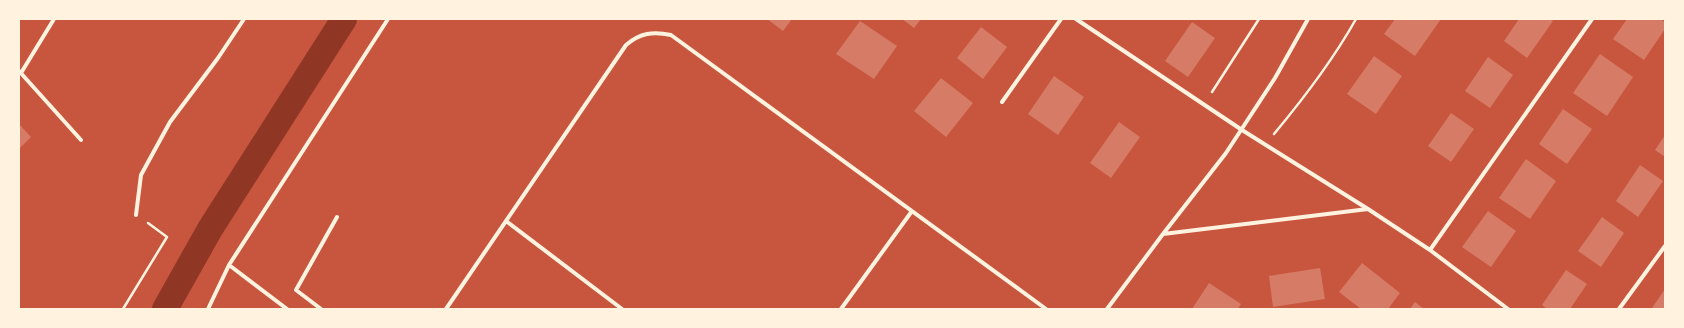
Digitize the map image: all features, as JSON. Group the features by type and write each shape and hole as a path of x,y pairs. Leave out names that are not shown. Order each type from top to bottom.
{"street":[{"path":"54,19 20,72 81,140"},
{"path":"136,215 141,175 170,122 218,58 244,19"},
{"path":"208,309 229,265 388,19"},
{"path":"1002,102 1061,19"},
{"path":"1076,19 1242,130 1368,209 1430,250 1508,309"},
{"path":"1108,309 1242,130 1275,78 1308,19"},
{"path":"1430,250 1592,19"},
{"path":"446,309 626,45 640,36 648,33 660,32 671,35 1046,309"},
{"path":"1163,234 1368,209"},
{"path":"841,309 912,211"},
{"path":"321,309 296,290 337,217"},
{"path":"506,221 622,309"},
{"path":"1619,309 1665,246"},
{"path":"229,265 287,309"}],"path":[{"path":"1203,104 1259,19"},
{"path":"1265,145 1303,98 1329,62 1356,19"},
{"path":"123,309 166,237 136,215"}],"building":[{"path":"767,19 792,19 783,31"},
{"path":"902,19 921,19 914,28"},
{"path":"1395,19 1441,19 1415,56 1384,34"},
{"path":"1519,19 1549,19 1553,21 1527,58 1504,41"},
{"path":"1627,19 1660,19 1665,22 1665,29 1644,60 1613,39"},
{"path":"860,21 897,46 874,79 836,54"},
{"path":"1192,22 1215,38 1188,77 1165,61"},
{"path":"981,27 1007,47 983,79 957,58"},
{"path":"1600,54 1633,77 1607,116 1573,93"},
{"path":"1374,56 1402,76 1376,114 1347,94"},
{"path":"1488,57 1513,75 1490,108 1465,91"},
{"path":"1054,76 1084,97 1058,135 1028,114"},
{"path":"941,78 973,103 946,137 914,111"},
{"path":"1563,109 1592,129 1567,164 1539,144"},
{"path":"1451,113 1474,129 1451,162 1428,146"},
{"path":"1119,122 1140,137 1111,178 1090,163"},
{"path":"19,124 31,137 19,149"},
{"path":"1665,135 1665,157 1655,150"},
{"path":"1526,159 1556,181 1530,219 1499,198"},
{"path":"1640,165 1663,181 1638,217 1616,201"},
{"path":"1488,211 1516,231 1491,267 1462,247"},
{"path":"1602,217 1624,233 1601,267 1578,251"},
{"path":"1362,263 1400,293 1388,309 1361,309 1339,292"},
{"path":"1320,268 1325,299 1273,307 1269,276"},
{"path":"1566,270 1587,284 1570,309 1547,309 1542,305"},
{"path":"1209,283 1241,304 1238,309 1192,309"},
{"path":"1665,289 1665,309 1652,308"},
{"path":"1415,302 1424,309 1410,309"}],"waterway":[{"path":"165,309 210,229 344,19"}]}
